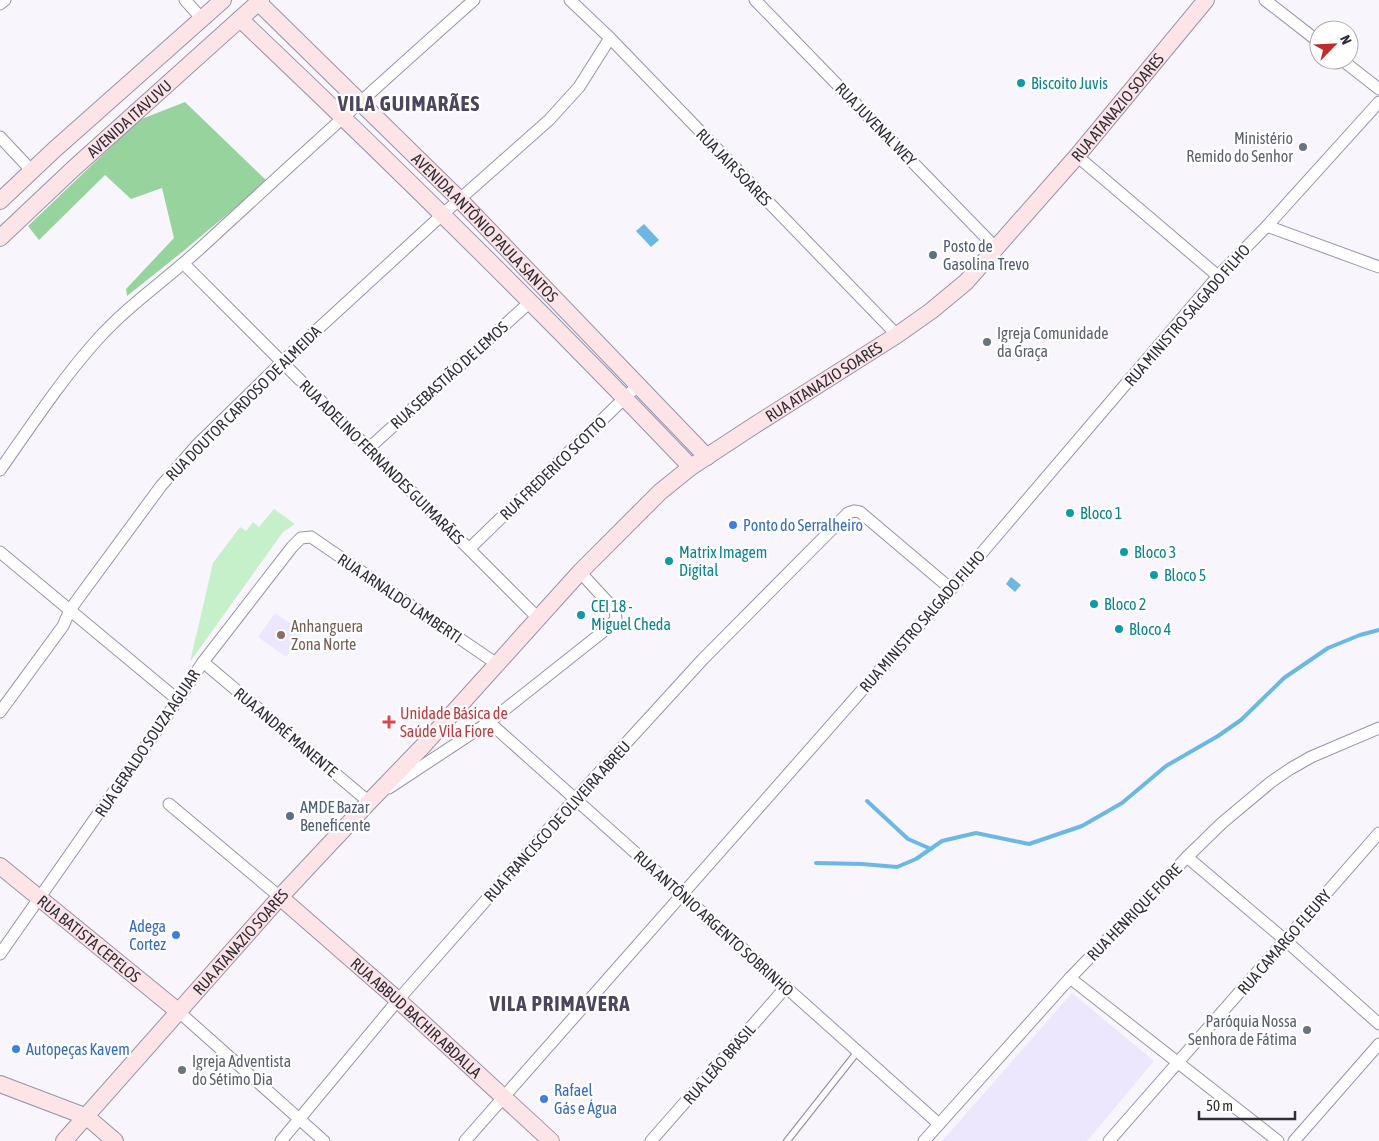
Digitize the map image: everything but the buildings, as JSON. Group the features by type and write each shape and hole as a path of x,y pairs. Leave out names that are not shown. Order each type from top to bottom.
{"main road":[{"name":"AVENIDA ITAVUVU","path":"0,201 31,170 223,0"},
{"name":"RUA ATANAZIO SOARES","path":"64,1141 280,897 423,746 580,572 660,492 690,467 932,311 966,282 1077,156 1206,0"},
{"name":"AVENIDA ITAVUVU","path":"0,238 259,1"},
{"name":"AVENIDA ANTÔNIO PAULA SANTOS","path":"259,1 459,199 706,457"},
{"name":"AVENIDA ANTÔNIO PAULA SANTOS","path":"240,19 442,214 690,467"},
{"name":"RUA BATISTA CEPELOS","path":"0,866 179,1012"},
{"name":"RUA ABBUD BACHIR ABDALLA","path":"280,897 398,1000 551,1141"},
{"path":"0,1084 87,1116 115,1141"}],"street":[{"path":"0,4 5,0"},
{"path":"185,0 202,19"},
{"path":"0,470 60,386 97,340 124,312 184,264 343,117 474,0"},
{"name":"RUA JAIR SOARES","path":"570,0 610,38 897,335"},
{"name":"RUA JUVENAL WEY","path":"756,0 996,248"},
{"path":"1265,0 1309,34"},
{"name":"RUA DOUTOR CARDOSO DE ALMEIDA","path":"0,712 63,626 70,610 161,486 196,446 282,362 442,214 549,120 579,88 610,38"},
{"path":"1355,70 1379,88"},
{"name":"RUA MINISTRO SALGADO FILHO","path":"465,1141 951,589 1218,276 1267,226 1379,102"},
{"path":"0,138 31,170"},
{"path":"1077,156 1218,276"},
{"path":"1267,226 1379,267"},
{"name":"RUA ADELINO FERNANDES GUIMARÃES","path":"184,264 538,618"},
{"name":"RUA SEBASTIÃO DE LEMOS","path":"368,449 530,302"},
{"name":"RUA FREDERICO SCOTTO","path":"469,549 638,386"},
{"name":"RUA FRANCISCO DE OLIVEIRA ABREU","path":"281,1141 398,1000 575,799 703,659 848,513 860,512 951,589"},
{"name":"RUA ARNALDO LAMBERTI","path":"301,538 311,537 497,664"},
{"name":"RUA GERALDO SOUZA AGUIAR","path":"0,954 203,662 301,538"},
{"path":"0,552 178,700"},
{"path":"369,802 489,722 609,627 616,618 615,610 580,572"},
{"name":"RUA ANDRÉ MANENTE","path":"203,662 369,802"},
{"name":"RUA ANTÔNIO ARGENTO SOBRINHO","path":"489,722 939,1124"},
{"name":"RUA HENRIQUE FIORE","path":"924,1141 1070,978 1187,856 1222,823 1290,768 1379,728"},
{"path":"423,746 435,758"},
{"path":"169,804 280,897"},
{"name":"RUA CAMARGO FLEURY","path":"1109,1141 1379,833"},
{"path":"1187,856 1379,1024"},
{"path":"1070,978 1278,1141"},
{"name":"RUA LEÃO BRASIL","path":"651,1141 786,987"},
{"path":"179,1012 324,1141"},
{"path":"1294,1141 1379,1044"}],"lane":[{"path":"787,1141 858,1051"}],"shaded area":[{"name":"Anhanguera Zona Norte","path":"275,613 303,632 286,657 258,637"},
{"path":"1072,993 1154,1061 1087,1141 942,1141"}],"green space":[{"path":"185,102 267,181 127,296 126,289 174,238 162,188 131,199 105,175 39,240 28,226 139,120"},
{"path":"274,509 295,524 283,532 190,662 213,563 240,527 246,531 253,522 259,527"}],"water":[{"path":"644,224 659,240 651,247 636,231"},
{"path":"1011,577 1021,585 1015,592 1006,584"}],"waterway":[{"path":"816,863 897,867 916,859 942,841 976,833 1029,844 1082,826 1122,803 1166,766 1218,736 1241,720 1284,678 1328,648 1360,635 1379,630"},
{"path":"867,801 908,839 931,849"}],"place":[{"name":"Biscoito Juvis","path":"1021,83"},
{"name":"Ministério Remido do Senhor","path":"1303,147"},
{"name":"Posto de Gasolina Trevo","path":"933,255"},
{"name":"Igreja Comunidade da Graça","path":"987,342"},
{"name":"Bloco 1","path":"1070,513"},
{"name":"Ponto do Serralheiro","path":"733,525"},
{"name":"Bloco 3","path":"1124,552"},
{"name":"Matrix Imagem Digital","path":"669,561"},
{"name":"Bloco 5","path":"1154,575"},
{"name":"Bloco 2","path":"1094,604"},
{"name":"CEI 18 - Miguel Cheda","path":"581,615"},
{"name":"Bloco 4","path":"1119,629"},
{"name":"Anhanguera Zona Norte","path":"281,635"},
{"name":"Unidade Básica de Saúde Vila Fiore","path":"389,722"},
{"name":"AMDE Bazar Beneficente","path":"290,816"},
{"name":"Adega Cortez","path":"176,935"},
{"name":"Paróquia Nossa Senhora de Fátima","path":"1307,1030"},
{"name":"Autopeças Kavem","path":"16,1049"},
{"name":"Igreja Adventista do Sétimo Dia","path":"182,1070"},
{"name":"Rafael Gás e Água","path":"544,1099"}],"district":[{"name":"VILA GUIMARÃES","path":"409,103"},
{"name":"VILA PRIMAVERA","path":"560,1003"}]}
